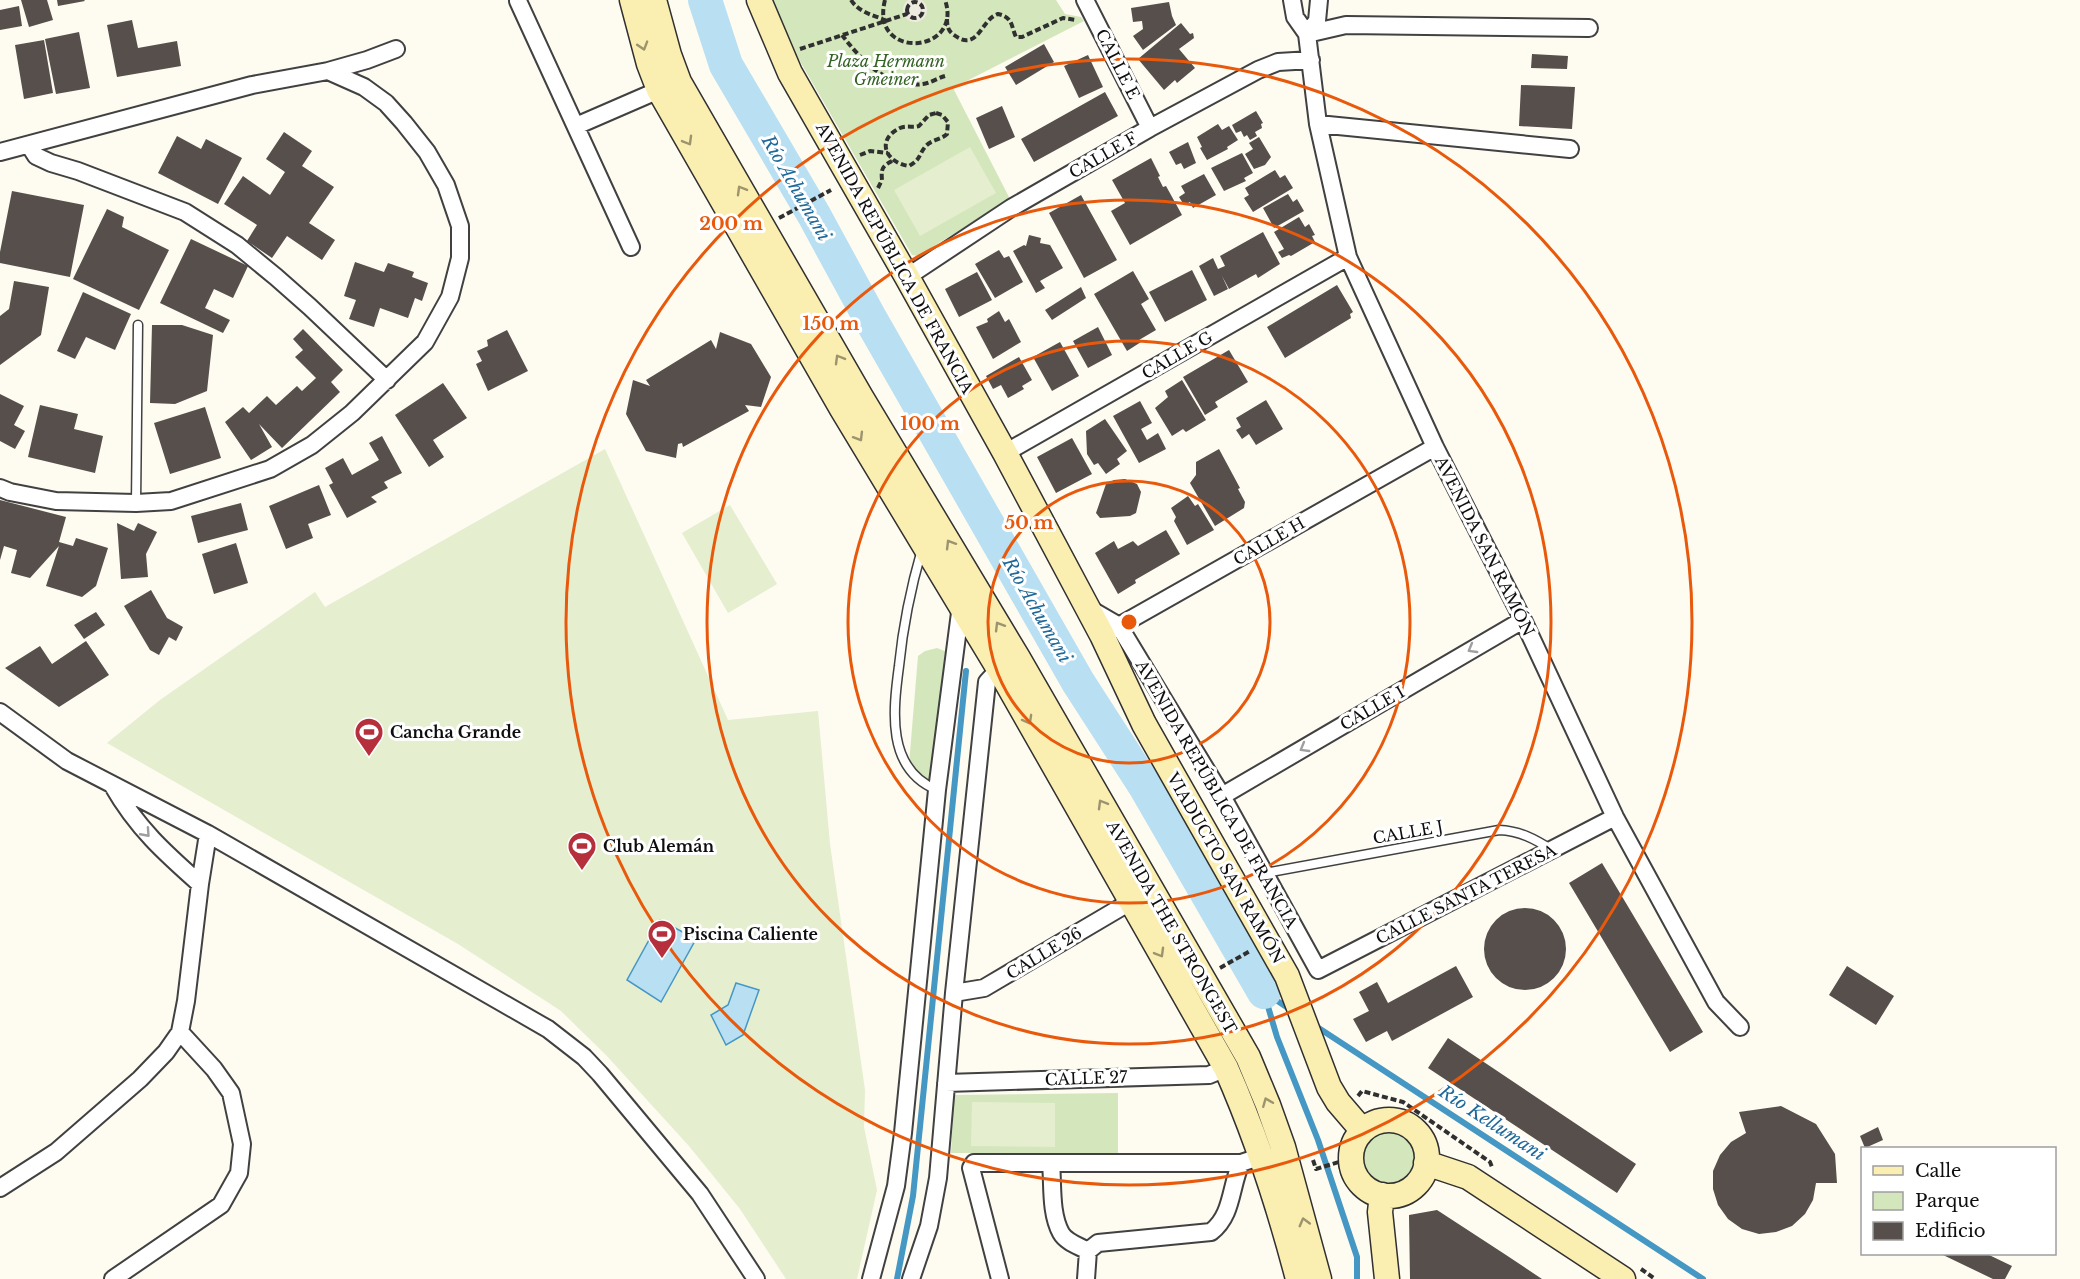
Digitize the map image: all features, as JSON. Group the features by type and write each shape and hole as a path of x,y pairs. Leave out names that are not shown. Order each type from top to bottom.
{"main road":[{"path":"632,0 643,45 669,86 851,403 971,600"},
{"path":"654,0 669,55 669,86"},
{"name":"AVENIDA REPÚBLICA DE FRANCIA","path":"759,0 790,73 1005,453 1086,607"},
{"path":"851,403 923,546 971,600"},
{"name":"AVENIDA THE STRONGEST","path":"971,600 1141,897 1226,1068 1273,1188 1298,1279"},
{"name":"VIADUCTO SAN RAMÓN","path":"1086,607 1110,631 1144,724 1258,938 1287,976 1329,1087 1345,1111 1362,1130"},
{"name":"AVENIDA THE STRONGEST","path":"1141,897 1248,1057 1268,1104 1262,1156 1319,1279"},
{"path":"1226,1068 1248,1057"},
{"path":"1393,1119 1415,1130 1422,1139 1426,1151 1426,1163 1418,1181 1411,1189 1393,1196 1382,1195 1370,1191 1360,1183 1353,1172 1350,1160 1351,1149 1362,1130 1381,1120 1393,1119"},
{"path":"1426,1163 1468,1177 1623,1279"},
{"path":"1382,1195 1380,1212 1387,1279"}],"street":[{"name":"CALLE E","path":"1085,0 1150,128"},
{"name":"AVENIDA SAN RAMÓN","path":"1292,0 1295,17 1307,34 1318,124 1348,257 1435,447 1523,620 1615,817 1716,1002 1740,1028"},
{"path":"1307,34 1317,21 1319,0"},
{"path":"518,1 631,247"},
{"path":"1307,34 1346,25 1589,28"},
{"path":"0,152 252,85 328,72 396,49"},
{"name":"CALLE F","path":"907,277 1011,207 1150,128 1258,70 1278,62 1311,60"},
{"path":"0,488 56,501 136,504 171,501 270,469 312,445 352,413 425,342 450,297 460,258 460,226 446,185 427,152 386,103 364,87 328,72"},
{"path":"576,126 669,86"},
{"path":"1318,124 1570,149"},
{"path":"29,145 36,156 51,163 109,182 185,212 237,246 310,307 387,380"},
{"name":"CALLE G","path":"1005,453 1348,257"},
{"name":"CALLE H","path":"1110,631 1435,447"},
{"path":"871,1279 896,1186 937,790 971,600"},
{"name":"CALLE I","path":"1222,796 1523,620"},
{"name":"AVENIDA REPÚBLICA DE FRANCIA","path":"1110,631 1222,796 1318,970"},
{"path":"911,1279 929,1226 938,1178 954,993 987,682 1009,664"},
{"path":"0,712 67,761 208,834 548,1029 584,1057 700,1194 756,1279"},
{"path":"113,785 131,816 144,831 200,884"},
{"name":"CALLE SANTA TERESA","path":"1318,970 1615,817"},
{"path":"0,1188 39,1164 73,1138 140,1079 166,1052 180,1032 208,834"},
{"name":"CALLE 26","path":"954,993 984,988 1141,897"},
{"path":"113,1279 221,1205 239,1173 242,1144 231,1093 214,1069 180,1032"},
{"name":"CALLE 27","path":"946,1083 1209,1075 1226,1068"},
{"path":"1000,1279 971,1168 974,1163 1051,1163 1262,1156"},
{"path":"1086,1279 1088,1251 1098,1243 1211,1232 1219,1226 1262,1156"},
{"path":"1051,1163 1055,1217 1061,1234 1071,1243 1088,1251"}],"lane":[{"path":"136,504 138,325"},
{"path":"923,546 903,628 894,710 901,754 908,768 924,784 937,790"},
{"name":"CALLE J","path":"1265,873 1499,830 1514,831 1529,836 1552,850"}],"path":[{"path":"851,0 854,6 884,20"},
{"path":"885,0 884,20 888,30 905,43 916,44 936,37 943,29 947,19"},
{"path":"798,49 884,20 908,14 914,18 921,15 923,8 917,1 909,4 908,14"},
{"path":"947,1 947,27 956,37 970,40 982,31 987,19 998,14 1010,20 1016,37 1022,37 1064,18 1081,20"},
{"path":"842,35 868,64 899,83 923,84 945,76"},
{"path":"936,113 942,115 948,122 947,134 924,147 917,162 909,166 899,165 892,161 886,145 887,138 902,128 919,126 929,115 936,113"},
{"path":"859,156 870,151 888,153"},
{"path":"877,189 882,180 883,166 892,161"},
{"path":"773,221 829,191"},
{"path":"1211,974 1258,938"},
{"path":"1345,1111 1362,1091 1402,1102 1491,1162 1494,1172"},
{"path":"1313,1160 1316,1169 1339,1162 1343,1176"}],"green space":[{"name":"Plaza Hermann Gmeiner","path":"771,0 1056,0 1065,14 1081,17 1084,21 953,88 1010,199 918,256 912,255 783,32"},
{"path":"970,147 996,193 920,236 894,190"},
{"name":"Club Alemán","path":"605,449 728,720 818,711 830,844 865,1090 864,1127 877,1190 857,1279 786,1279 740,1209 689,1146 606,1055 561,1011 458,944 107,743 160,700 315,592 325,607"},
{"path":"730,505 777,584 728,613 682,533"},
{"path":"937,648 947,652 932,783 923,785 909,764 918,656 925,651"},
{"path":"1118,1093 1118,1153 951,1153 954,1095"},
{"path":"972,1102 1055,1103 1055,1147 971,1146"},
{"path":"1385,1128 1395,1128 1410,1136 1416,1145 1418,1156 1416,1167 1410,1176 1395,1184 1385,1184 1374,1179 1367,1172 1362,1161 1362,1151 1367,1140 1374,1133"}],"shaded area":[{"path":"911,-1 919,-1 926,6 926,14 919,21 911,21 904,14 904,6"}],"water":[{"name":"Piscina Caliente","path":"660,920 696,939 661,1002 627,980"},
{"path":"736,983 759,990 743,1035 726,1045 711,1015 728,1005"}],"building":[{"path":"21,0 47,0 53,20 29,27"},
{"path":"57,0 84,0 85,1 58,6"},
{"path":"1169,2 1176,25 1143,50 1133,36 1143,29 1142,21 1133,22 1131,8"},
{"path":"19,6 22,26 0,30 0,10"},
{"path":"132,20 138,48 177,41 181,66 117,77 107,25"},
{"path":"1181,23 1190,34 1193,33 1194,38 1179,49 1195,68 1177,83 1175,80 1164,90 1138,59"},
{"path":"79,32 90,88 56,94 45,39"},
{"path":"44,40 53,93 24,99 15,45"},
{"path":"1044,44 1054,62 1016,85 1005,67"},
{"path":"1532,54 1568,56 1567,69 1531,68"},
{"path":"1088,55 1103,87 1079,98 1064,66"},
{"path":"1521,85 1575,87 1572,129 1519,126"},
{"path":"1105,92 1118,116 1034,162 1021,139"},
{"path":"1002,106 1015,137 989,149 976,118"},
{"path":"1256,111 1263,123 1262,128 1255,132 1257,136 1250,140 1247,135 1244,137 1241,131 1236,133 1232,125"},
{"path":"1218,124 1222,130 1229,126 1238,140 1227,147 1228,149 1207,160 1197,137"},
{"path":"284,132 312,151 302,166 334,187 309,223 335,240 322,260 287,236 272,258 247,241 257,225 224,204 243,176 270,195 285,172 266,159"},
{"path":"177,136 201,149 206,139 242,158 218,204 158,173"},
{"path":"1259,137 1271,157 1265,165 1254,169 1245,154 1253,149 1249,143"},
{"path":"1188,142 1196,163 1184,169 1181,163 1176,165 1169,152"},
{"path":"1242,153 1253,173 1244,178 1246,181 1224,191 1211,168"},
{"path":"1151,158 1163,187 1166,186 1182,215 1130,245 1111,211 1125,203 1112,180"},
{"path":"1275,170 1280,178 1285,175 1293,188 1253,212 1244,198 1249,195 1245,188"},
{"path":"1204,174 1216,195 1193,208 1190,202 1184,205 1179,197 1185,193 1181,186"},
{"path":"12,191 84,205 70,277 0,263 0,252"},
{"path":"1288,194 1293,202 1297,199 1304,211 1274,228 1263,208"},
{"path":"1081,195 1117,260 1084,278 1049,213"},
{"path":"107,209 124,217 122,227 169,250 139,310 73,279"},
{"path":"1299,217 1305,227 1309,224 1315,235 1312,236 1315,242 1291,256 1282,258 1278,252 1284,249 1274,232"},
{"path":"1263,232 1280,264 1258,278 1256,274 1229,289 1222,276 1228,289 1214,296 1199,266 1213,258 1218,269 1225,266 1220,256"},
{"path":"1029,235 1041,238 1040,243 1050,245 1063,268 1040,281 1045,288 1036,293 1013,251 1026,246"},
{"path":"191,239 248,266 233,298 214,289 205,308 230,320 223,333 160,303"},
{"path":"999,250 1004,258 1009,256 1023,282 995,298 975,264"},
{"path":"355,262 384,272 388,263 414,272 412,277 428,283 422,301 415,298 408,318 380,308 374,327 349,319 356,300 344,296"},
{"path":"1192,270 1207,300 1165,322 1149,292"},
{"path":"1133,271 1149,299 1141,304 1156,330 1139,340 1141,342 1127,351 1094,294"},
{"path":"977,272 992,300 959,317 945,289"},
{"path":"14,281 49,287 41,335 0,365 0,316 9,309"},
{"path":"1337,285 1353,312 1350,314 1351,318 1285,358 1267,327"},
{"path":"1081,287 1086,298 1052,320 1045,310"},
{"path":"83,292 131,314 115,350 86,337 75,359 57,351"},
{"path":"999,311 1005,322 1009,319 1021,342 993,359 976,327 988,322 987,319"},
{"path":"152,325 182,325 213,335 207,391 175,404 150,403"},
{"path":"1098,327 1112,355 1088,368 1073,341"},
{"path":"303,329 343,370 331,382 340,392 282,448 259,424 272,447 251,460 225,422 243,407 249,413 267,396 276,405 297,386 302,391 316,378 295,357 303,350 293,339"},
{"path":"507,330 528,371 488,391 476,364 482,361 477,351 488,346 487,340"},
{"path":"720,332 751,344 771,377 761,407 745,405 749,411 683,447 682,443 678,444 676,458 646,451 626,414 633,380 650,386 646,380 711,340 716,349"},
{"path":"1060,342 1079,376 1052,391 1033,357"},
{"path":"1229,350 1248,382 1215,402 1218,407 1205,415 1183,377"},
{"path":"1019,357 1032,380 1022,386 1024,389 1008,398 1001,385 993,389 986,376"},
{"path":"1182,380 1206,420 1186,432 1183,429 1172,436 1155,408 1168,397 1165,391"},
{"path":"443,383 467,418 433,440 444,457 429,467 395,415"},
{"path":"0,394 24,406 14,425 25,431 15,449 0,441"},
{"path":"1266,400 1283,429 1256,445 1249,434 1242,439 1236,430 1241,427 1236,418"},
{"path":"1140,401 1152,423 1141,429 1147,440 1158,433 1166,449 1139,463 1113,416"},
{"path":"40,405 78,414 74,429 103,436 95,473 28,457"},
{"path":"205,407 221,458 170,474 154,423"},
{"path":"1105,419 1127,451 1117,459 1120,464 1106,474 1098,463 1094,465 1087,454 1086,431"},
{"path":"382,436 402,473 384,482 388,488 371,497 377,502 347,518 329,485 333,483 325,468 343,458 352,475 379,460 369,443"},
{"path":"1072,438 1092,474 1056,493 1037,457"},
{"path":"1219,449 1245,502 1244,508 1215,526 1190,483 1196,475 1196,462"},
{"path":"1125,479 1137,484 1141,492 1136,513 1130,516 1100,518 1096,513 1106,484 1114,480"},
{"path":"319,485 331,515 308,524 313,538 286,549 269,506"},
{"path":"1188,496 1195,506 1198,504 1214,530 1187,545 1174,521 1176,517 1171,508"},
{"path":"0,500 66,517 59,542 73,546 76,538 108,548 96,586 82,597 46,586 59,546 30,578 11,573 17,550 4,546 0,560"},
{"path":"241,503 248,530 198,543 191,516"},
{"path":"117,523 134,531 138,523 157,532 146,554 148,577 121,579"},
{"path":"1166,530 1180,554 1135,580 1136,583 1118,594 1095,553 1114,541 1118,549 1133,541 1138,546"},
{"path":"236,543 248,583 214,594 202,554"},
{"path":"151,590 167,618 183,627 176,641 169,637 159,655 150,650 124,606"},
{"path":"96,612 105,625 84,639 74,625"},
{"path":"86,641 109,675 59,707 5,668 40,646 52,664"},
{"path":"1602,863 1703,1032 1670,1052 1569,883"},
{"path":"1525,908 1541,912 1554,920 1562,933 1566,949 1562,965 1554,978 1541,986 1525,990 1509,986 1496,978 1488,965 1484,949 1488,933 1496,920 1509,912"},
{"path":"1456,966 1473,997 1392,1041 1387,1031 1366,1042 1353,1019 1369,1011 1359,992 1377,982 1388,1003"},
{"path":"1847,966 1894,996 1876,1025 1829,995"},
{"path":"1448,1038 1636,1164 1617,1193 1428,1068"},
{"path":"1781,1106 1816,1124 1835,1154 1837,1183 1816,1183 1813,1200 1805,1214 1792,1226 1776,1232 1759,1234 1742,1229 1728,1219 1718,1205 1713,1189 1713,1171 1720,1155 1731,1142 1746,1133 1739,1112"},
{"path":"1878,1127 1883,1140 1865,1147 1860,1136"},
{"path":"1437,1210 1542,1279 1410,1279 1409,1215"},
{"path":"1943,1255 1989,1255 2012,1266 2005,1279 1993,1279"}],"waterway":[{"name":"Río Achumani","path":"705,0 726,65 814,215 871,320 1078,682 1145,786 1264,992"},
{"path":"897,1279 913,1196 966,671"},
{"name":"Río Kellumani","path":"1264,992 1291,1010"},
{"path":"1264,993 1277,1037 1318,1140 1357,1257 1357,1279"},
{"name":"Río Kellumani","path":"1314,1025 1703,1279"}],"place":[{"name":"Cancha Grande","path":"369,758"},
{"name":"Club Alemán","path":"582,872"},
{"name":"Piscina Caliente","path":"662,960"}]}
